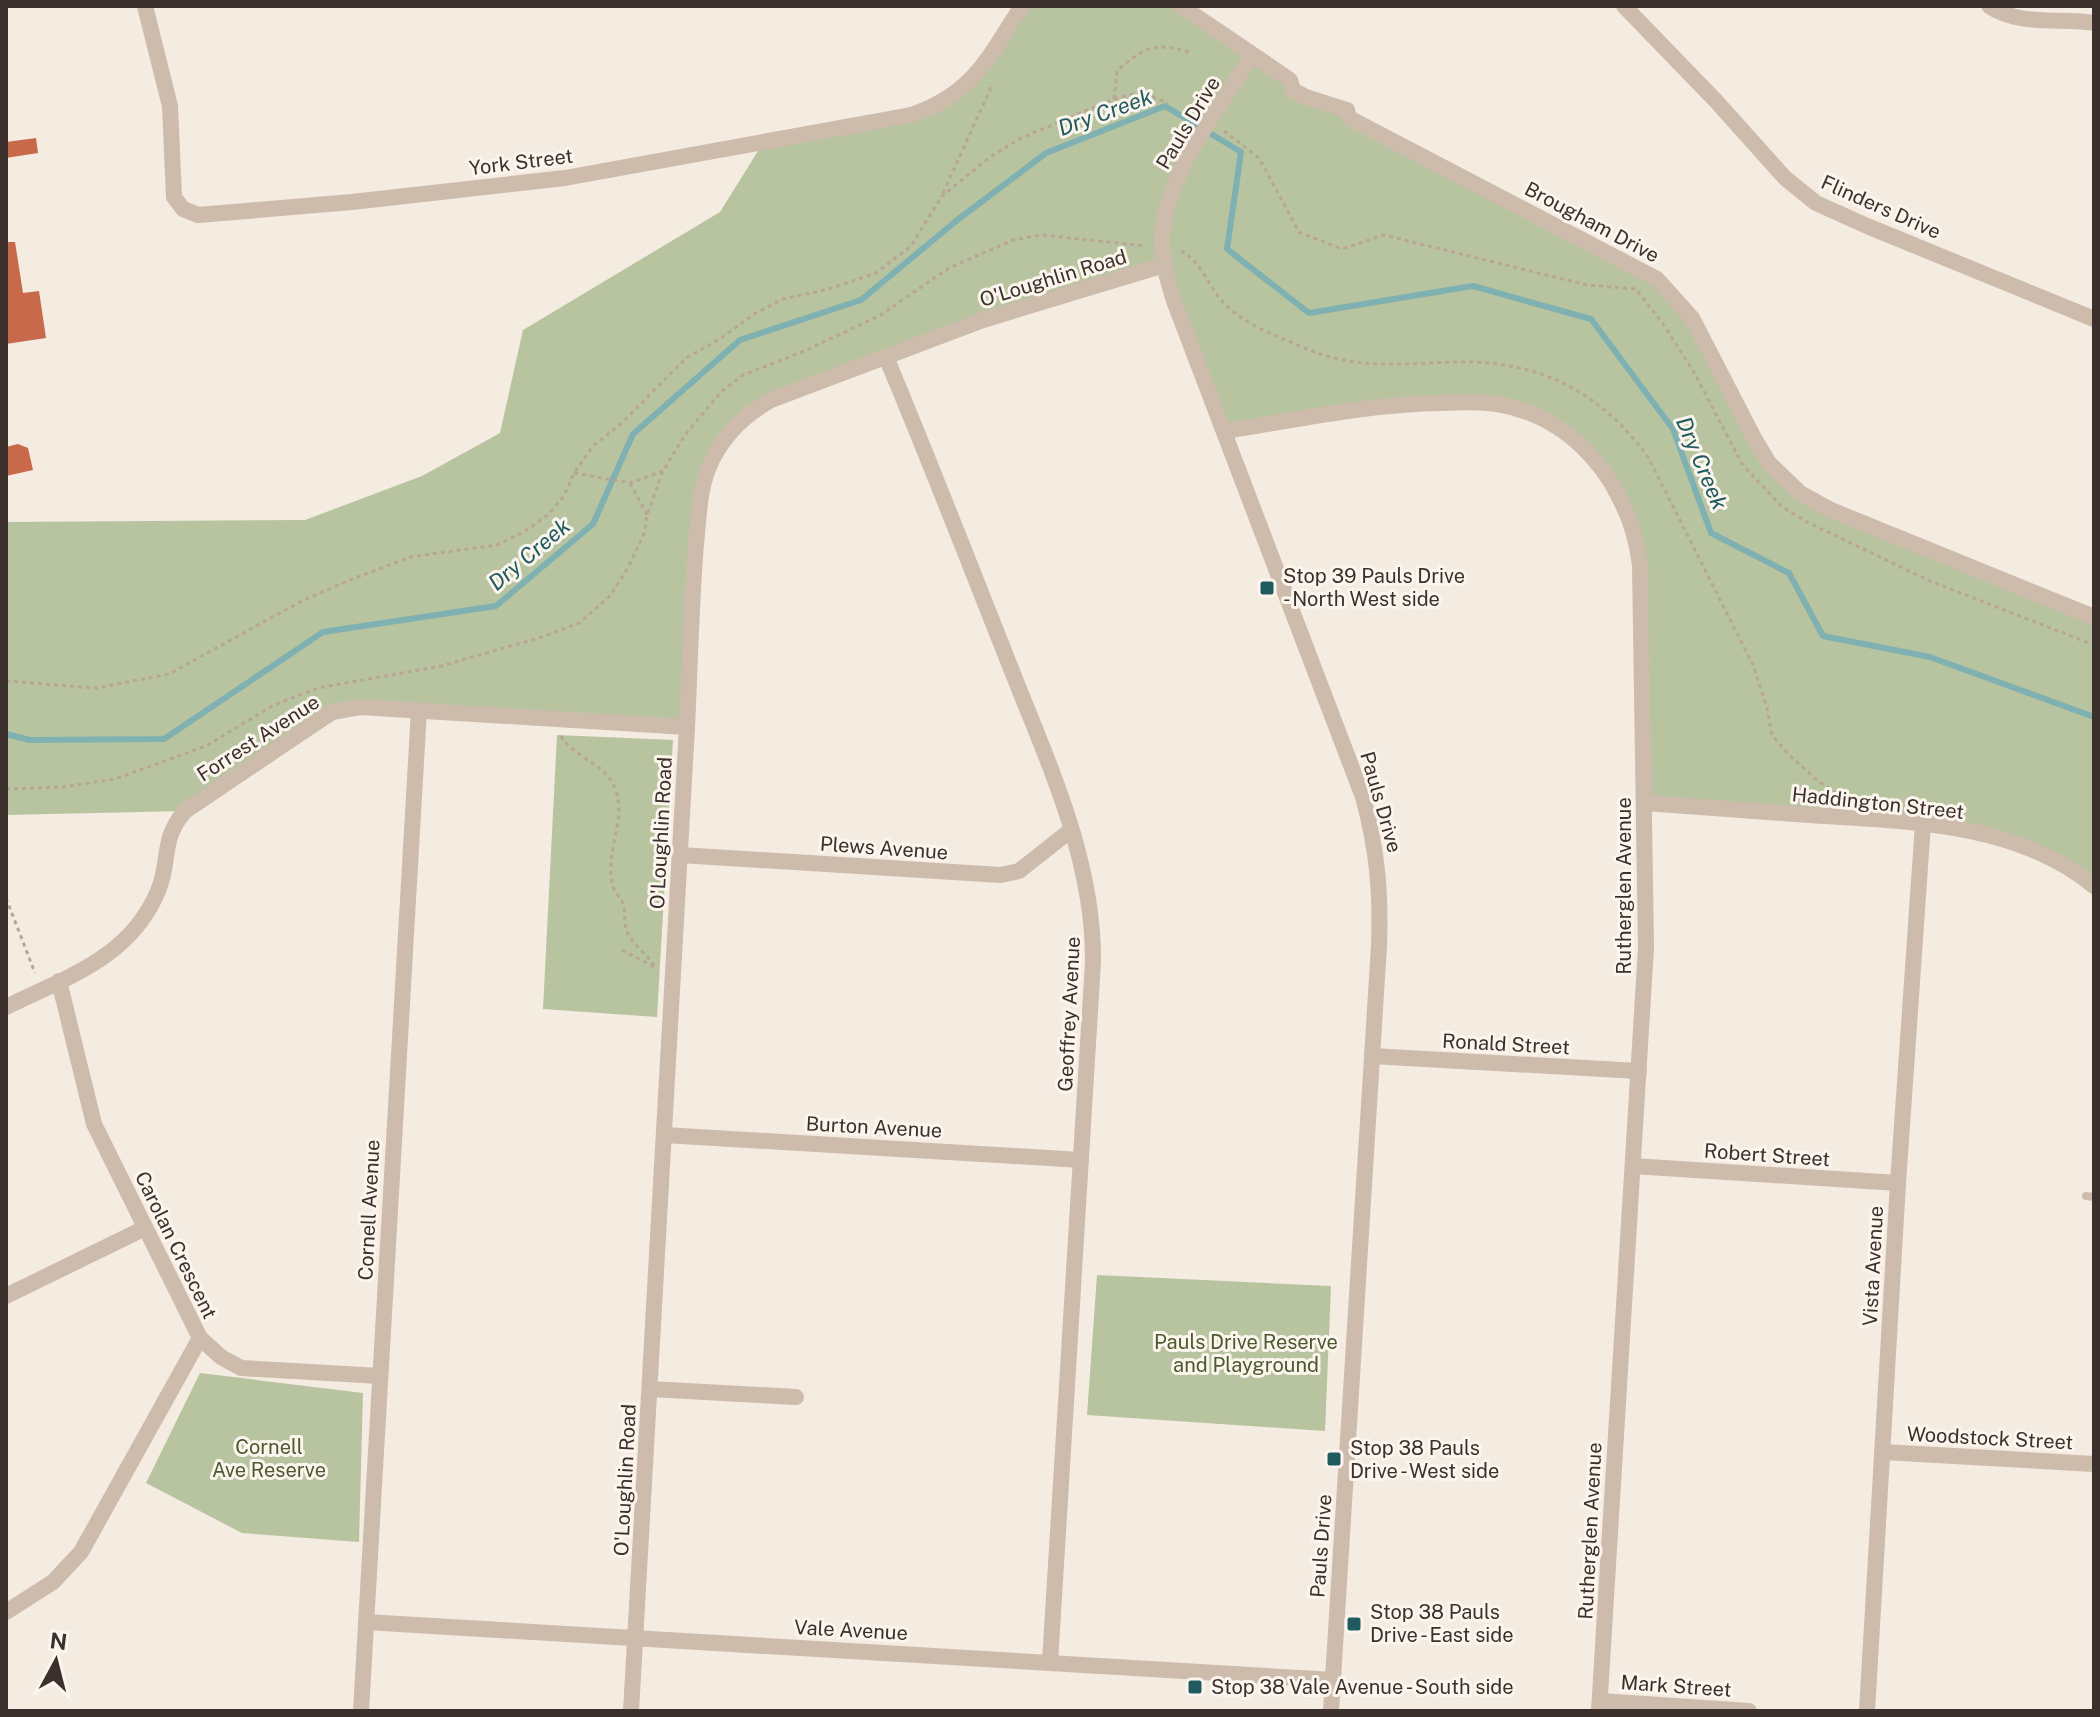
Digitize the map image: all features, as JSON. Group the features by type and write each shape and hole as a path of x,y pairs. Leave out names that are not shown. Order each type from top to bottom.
{"street":[{"name":"York Street","path":"145,6 170,106 174,197 183,209 198,215 366,201 565,178 911,115 933,108 971,81 1022,6"},
{"name":"Brougham Drive","path":"1181,6 1290,80 1293,90 1303,96 1347,110 1349,118 1657,279 1692,318 1763,454 1800,493 1831,510 2094,617"},
{"name":"Flinders Drive","path":"1624,6 1785,178 1816,203 2094,319"},
{"path":"1989,6 2013,17 2094,23"},
{"name":"Pauls Drive","path":"1252,55 1178,177 1167,206 1163,257 1174,301 1358,783 1373,835 1379,872 1381,906 1331,1711"},
{"name":"O'Loughlin Road","path":"631,1711 697,534 702,488 711,461 729,433 762,405 983,320 1163,257"},
{"name":"Geoffrey Avenue","path":"886,357 944,495 1061,796 1087,886 1093,934 1050,1662"},
{"name":"Rutherglen Avenue","path":"1225,431 1389,406 1481,402 1510,407 1539,418 1586,450 1616,488 1637,542 1646,948 1600,1706"},
{"name":"Forrest Avenue","path":"6,1007 116,950 138,927 159,889 172,828 194,804 332,712 360,707 687,727"},
{"name":"Cornell Avenue","path":"361,1711 419,710"},
{"name":"Haddington Street","path":"1645,803 1956,829 2012,843 2069,868 2094,886"},
{"name":"Vista Avenue","path":"1867,1711 1923,824"},
{"name":"Plews Avenue","path":"680,855 1001,875 1019,871 1071,830"},
{"name":"Carolan Crescent","path":"6,1612 53,1582 81,1552 200,1338 94,1124 59,981"},
{"name":"Ronald Street","path":"1372,1056 1639,1071"},
{"name":"Burton Avenue","path":"665,1135 1081,1160"},
{"name":"Robert Street","path":"1633,1166 1898,1183"},
{"path":"6,1296 145,1228"},
{"path":"200,1338 221,1357 241,1368 380,1376"},
{"path":"650,1389 796,1397"},
{"name":"Woodstock Street","path":"1883,1452 2094,1464"},
{"name":"Vale Avenue","path":"366,1622 1333,1680"},
{"name":"Mark Street","path":"1600,1706 1749,1711"}],"path":[{"path":"1114,99 1117,71 1141,50 1171,47 1191,53"},
{"path":"6,681 96,688 169,674 300,602 345,582 410,557 497,545 524,532 549,514 564,496 574,473 593,446 622,423 686,358 783,299 829,289 876,273 911,246 942,196 990,90 994,48"},
{"path":"942,196 990,157 1021,138 1114,99 1141,92 1168,103"},
{"path":"1224,131 1259,158 1299,232 1342,249 1384,235 1587,285 1636,289"},
{"path":"6,789 63,787 115,779 206,746 274,705 318,688 441,666 539,638 579,623 610,596 644,534 647,515 663,471 685,435 721,392 743,375 879,316 949,268 1013,240 1041,235 1163,257 1186,253 1220,298 1238,315 1310,350 1341,360 1381,366 1454,362 1516,365 1550,375 1610,415 1628,429 1648,457 1716,590 1753,665 1772,735 1808,772 1844,799"},
{"path":"574,473 630,483 663,471"},
{"path":"630,483 647,515"},
{"path":"559,732 574,752 602,770 611,781 619,808 619,825 612,851 613,887 624,905 626,930 656,969"},
{"path":"6,898 42,990"},
{"path":"622,950 663,972"}],"green space":[{"path":"1022,6 1183,6 1291,80 1647,273 1687,312 1788,483 2094,616 2094,889 2083,877 1956,829 1645,803 1638,552 1586,450 1539,418 1485,403 1225,431 1163,258 762,405 706,476 687,727 350,708 185,811 6,815 6,522 305,520 422,476 500,433 523,330 720,212 763,143 911,115 964,87"},
{"path":"557,735 673,740 657,1017 543,1009"},
{"name":"Pauls Drive Reserve and Playground","path":"1097,1275 1331,1286 1325,1431 1087,1415"},
{"name":"Cornell Ave Reserve","path":"200,1373 363,1393 359,1542 242,1533 146,1483"}],"building":[{"path":"36,138 38,153 6,158 6,142"},
{"path":"6,242 15,242 23,293 39,291 46,338 6,344"},
{"path":"18,444 28,448 33,470 6,476 6,447"}],"waterway":[{"name":"Dry Creek","path":"6,734 30,740 164,739 323,632 496,606 593,524 633,434 740,340 861,300 956,221 1046,153 1165,106 1241,152 1227,249 1309,313 1473,286 1591,319 1673,429 1711,533 1789,573 1823,636 1930,657 2094,717"}],"place":[{"name":"Stop 39 Pauls Drive - North West side","path":"1267,588"},
{"name":"Stop 38 Pauls Drive - West side","path":"1334,1459"},
{"name":"Stop 38 Pauls Drive - East side","path":"1354,1624"},
{"name":"Stop 38 Vale Avenue - South side","path":"1195,1687"}]}
